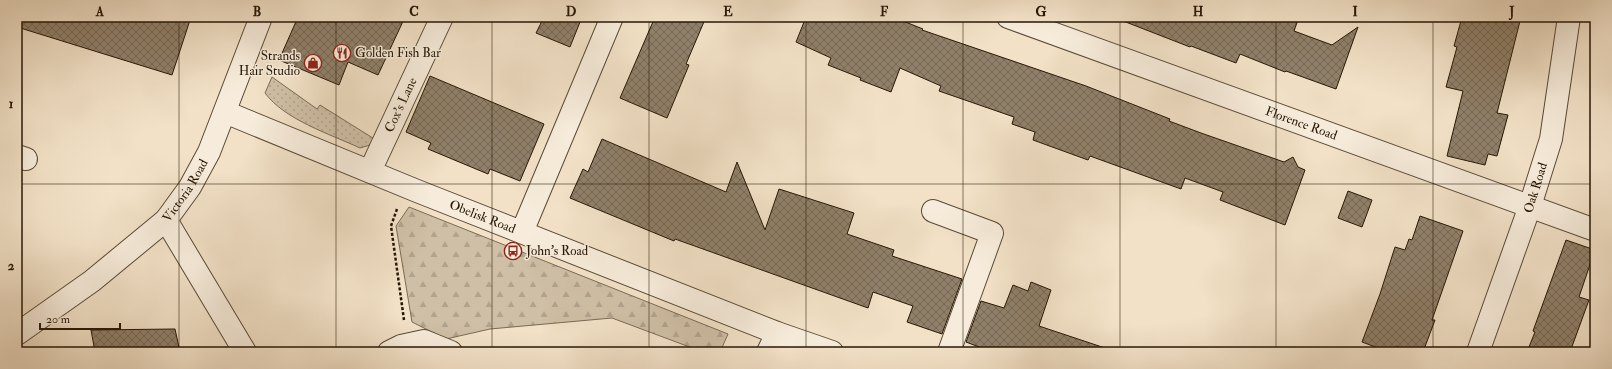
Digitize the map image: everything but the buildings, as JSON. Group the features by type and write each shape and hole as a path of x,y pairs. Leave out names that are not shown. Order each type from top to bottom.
{"street":[{"name":"Victoria Road","path":"245,352 166,220 190,187 209,152 261,17"},
{"name":"Cox's Lane","path":"370,171 442,17"},
{"path":"522,232 612,17"},
{"name":"Florence Road","path":"1008,17 1595,230"},
{"name":"Oak Road","path":"1478,352 1530,206 1551,138 1569,17"},
{"name":"Obelisk Road","path":"225,112 522,232 777,332 832,352"},
{"path":"933,211 992,233 949,352"},
{"path":"17,334 92,281 166,220"},
{"path":"768,352 777,332"},
{"path":"398,348 424,341 451,352"}],"path":[{"path":"398,348 391,226 406,186"}],"green space":[{"path":"272,77 317,109 320,105 376,140 370,145 360,148 296,119 274,103 265,93"},
{"path":"409,207 728,334 720,352 703,352 612,318 490,329 446,339 412,322 396,226"}],"place":[{"name":"Golden Fish Bar","path":"342,53"},
{"name":"Strands Hair Studio","path":"313,63"},
{"name":"John's Road","path":"513,251"}]}
